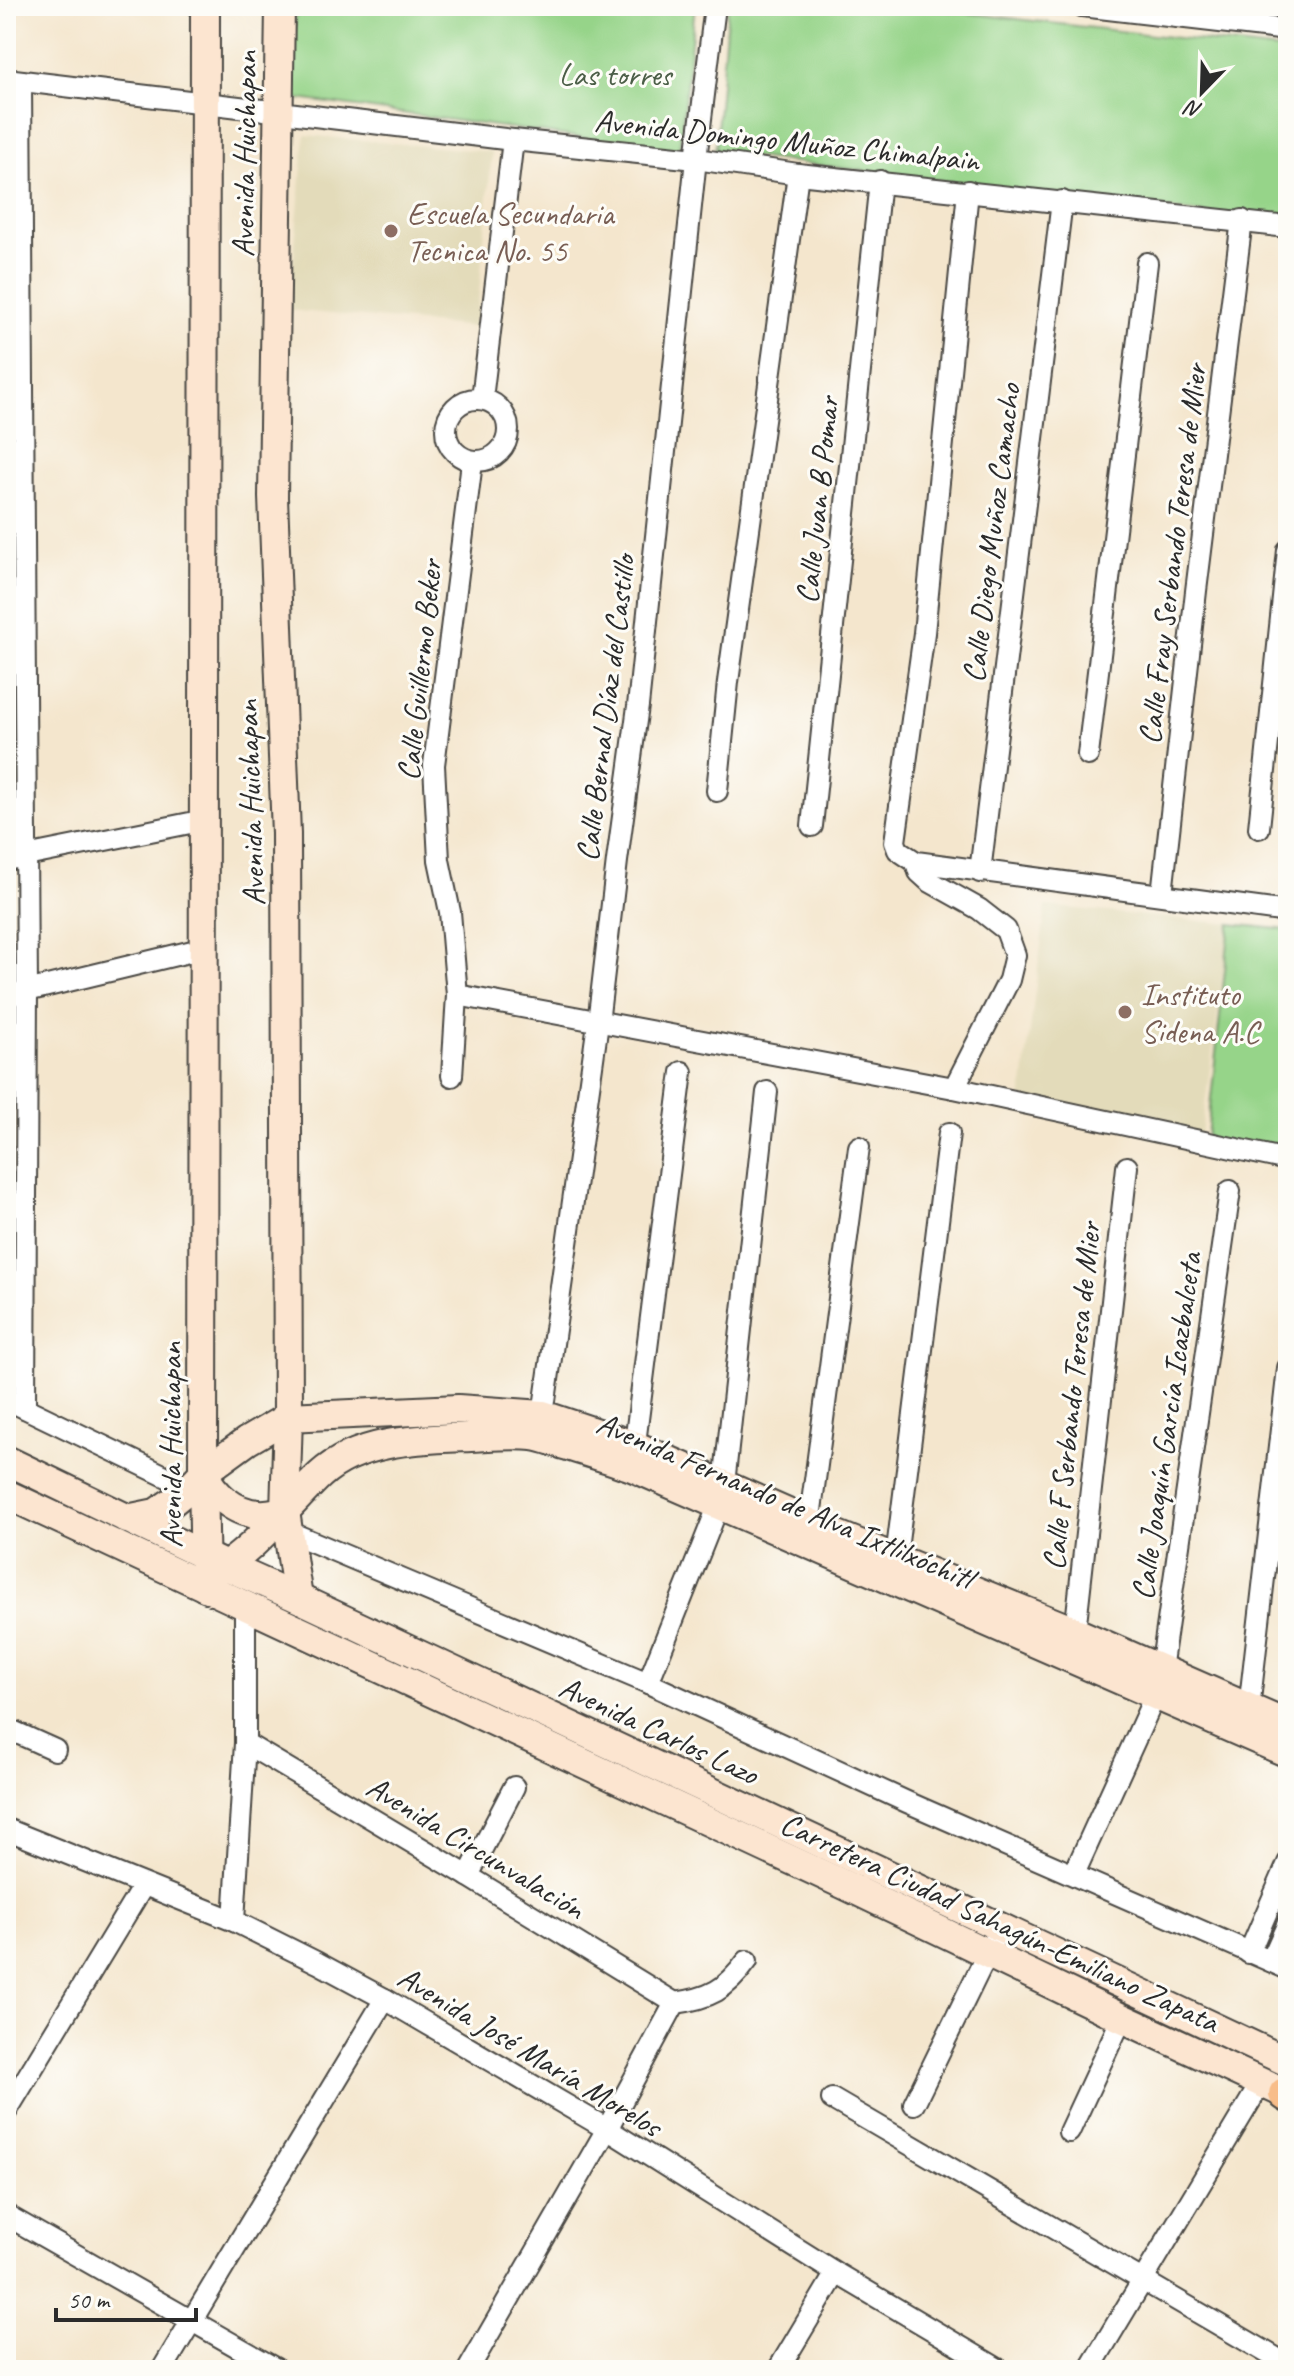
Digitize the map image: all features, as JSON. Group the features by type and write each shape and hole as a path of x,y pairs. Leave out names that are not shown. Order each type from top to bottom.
{"street":[{"name":"Avenida Huichapan","path":"205,6 205,948 199,1488 209,1565"},
{"name":"Avenida Huichapan","path":"280,6 273,497 286,834 287,1528 297,1590"},
{"name":"Calle Bernal Díaz del Castillo","path":"539,1426 598,1023 638,706 715,6"},
{"path":"1082,6 1221,14 1288,30"},
{"name":"Avenida Domingo Muñoz Chimalpain","path":"14,80 696,159 798,174 1288,227"},
{"path":"14,80 16,858 27,989 25,1408"},
{"path":"482,399 513,140"},
{"name":"Calle Juan B Pomar","path":"717,791 730,667 798,174"},
{"name":"Calle Juan B Pomar","path":"812,826 880,181"},
{"name":"Calle Diego Muñoz Camacho","path":"916,862 898,850 895,842 924,633 968,191"},
{"name":"Calle Diego Muñoz Camacho","path":"980,872 1062,201"},
{"name":"Calle Fray Serbando Teresa de Mier","path":"1162,894 1242,220"},
{"name":"Calle Fray Serbando Teresa de Mier","path":"1088,755 1147,263"},
{"path":"482,399 493,403 502,412 508,423 508,435 504,447 496,456 472,462 452,449 446,438 446,426 450,414 458,405 482,399"},
{"name":"Calle Guillermo Beker","path":"452,1076 457,995 450,912 439,860 434,765 472,462"},
{"path":"1259,828 1288,550"},
{"path":"16,858 205,820"},
{"path":"954,1088 1009,980 1015,955 1006,930 979,909 929,881 919,872 916,862 1288,912"},
{"path":"6,996 205,948"},
{"path":"457,995 954,1088 1288,1160"},
{"path":"634,1456 682,1072"},
{"path":"648,1683 721,1495 767,1092"},
{"path":"896,1558 949,1133"},
{"path":"808,1534 859,1147"},
{"name":"Calle F Serbando Teresa de Mier","path":"1075,1632 1127,1167"},
{"name":"Calle Joaquín García Icazbalceta","path":"1074,1874 1158,1683 1230,1191"},
{"path":"1246,1721 1288,1368"},
{"path":"6,1399 199,1488 210,1486 239,1509 259,1514 648,1683 1279,1965 1288,1923"},
{"name":"Avenida Fernando de Alva Ixtlilxóchitl","path":"127,1519 156,1513 199,1488 247,1441 288,1417 458,1409 539,1426 634,1456 808,1534 1246,1721 1288,1753"},
{"name":"Avenida Fernando de Alva Ixtlilxóchitl","path":"209,1565 287,1528 323,1473 361,1451 398,1442 507,1435 539,1426"},
{"name":"Avenida Carlos Lazo","path":"6,1460 127,1519 209,1565 297,1590 1001,1929 1286,2060"},
{"name":"Avenida Carlos Lazo","path":"6,1494 174,1573 209,1565"},
{"name":"Avenida Fernando de Alva Ixtlilxóchitl","path":"808,1534 896,1558 1075,1632 1158,1683"},
{"name":"Carretera Ciudad Sahagún-Emiliano Zapata","path":"209,1565 245,1605 1280,2092"},
{"path":"234,1921 245,1743 245,1605"},
{"name":"Avenida Fernando de Alva Ixtlilxóchitl","path":"1246,1721 1288,1725"},
{"path":"6,1728 55,1750"},
{"name":"Avenida Circunvalación","path":"245,1743 675,2003"},
{"path":"468,1876 514,1787"},
{"name":"Avenida José María Morelos","path":"6,1829 234,1921 385,1999 607,2129 836,2273 1000,2370"},
{"path":"1249,1953 1288,1863"},
{"path":"6,2112 143,1886"},
{"path":"914,2104 986,1953 1001,1929"},
{"path":"468,2370 607,2129 675,2003 695,2001 725,1988 747,1961"},
{"path":"162,2370 385,1999"},
{"path":"1069,2132 1122,2018"},
{"path":"1089,2370 1144,2281 1280,2092"},
{"path":"832,2099 1288,2365"},
{"path":"6,2215 278,2370"},
{"path":"778,2370 836,2273"}],"shaded area":[{"name":"Escuela Secundaria Tecnica No. 55","path":"305,135 492,152 476,327 289,310"},
{"name":"Instituto Sidena A.C","path":"1046,906 1230,924 1200,1141 1021,1101"}],"green space":[{"name":"Las torres","path":"296,6 695,6 679,151 291,98"},
{"name":"Las torres","path":"728,6 908,6 1288,51 1288,224 715,152"},
{"path":"1230,924 1288,930 1288,1161 1206,1145"}],"place":[{"name":"Escuela Secundaria Tecnica No. 55","path":"391,231"},
{"name":"Instituto Sidena A.C","path":"1125,1012"}]}
